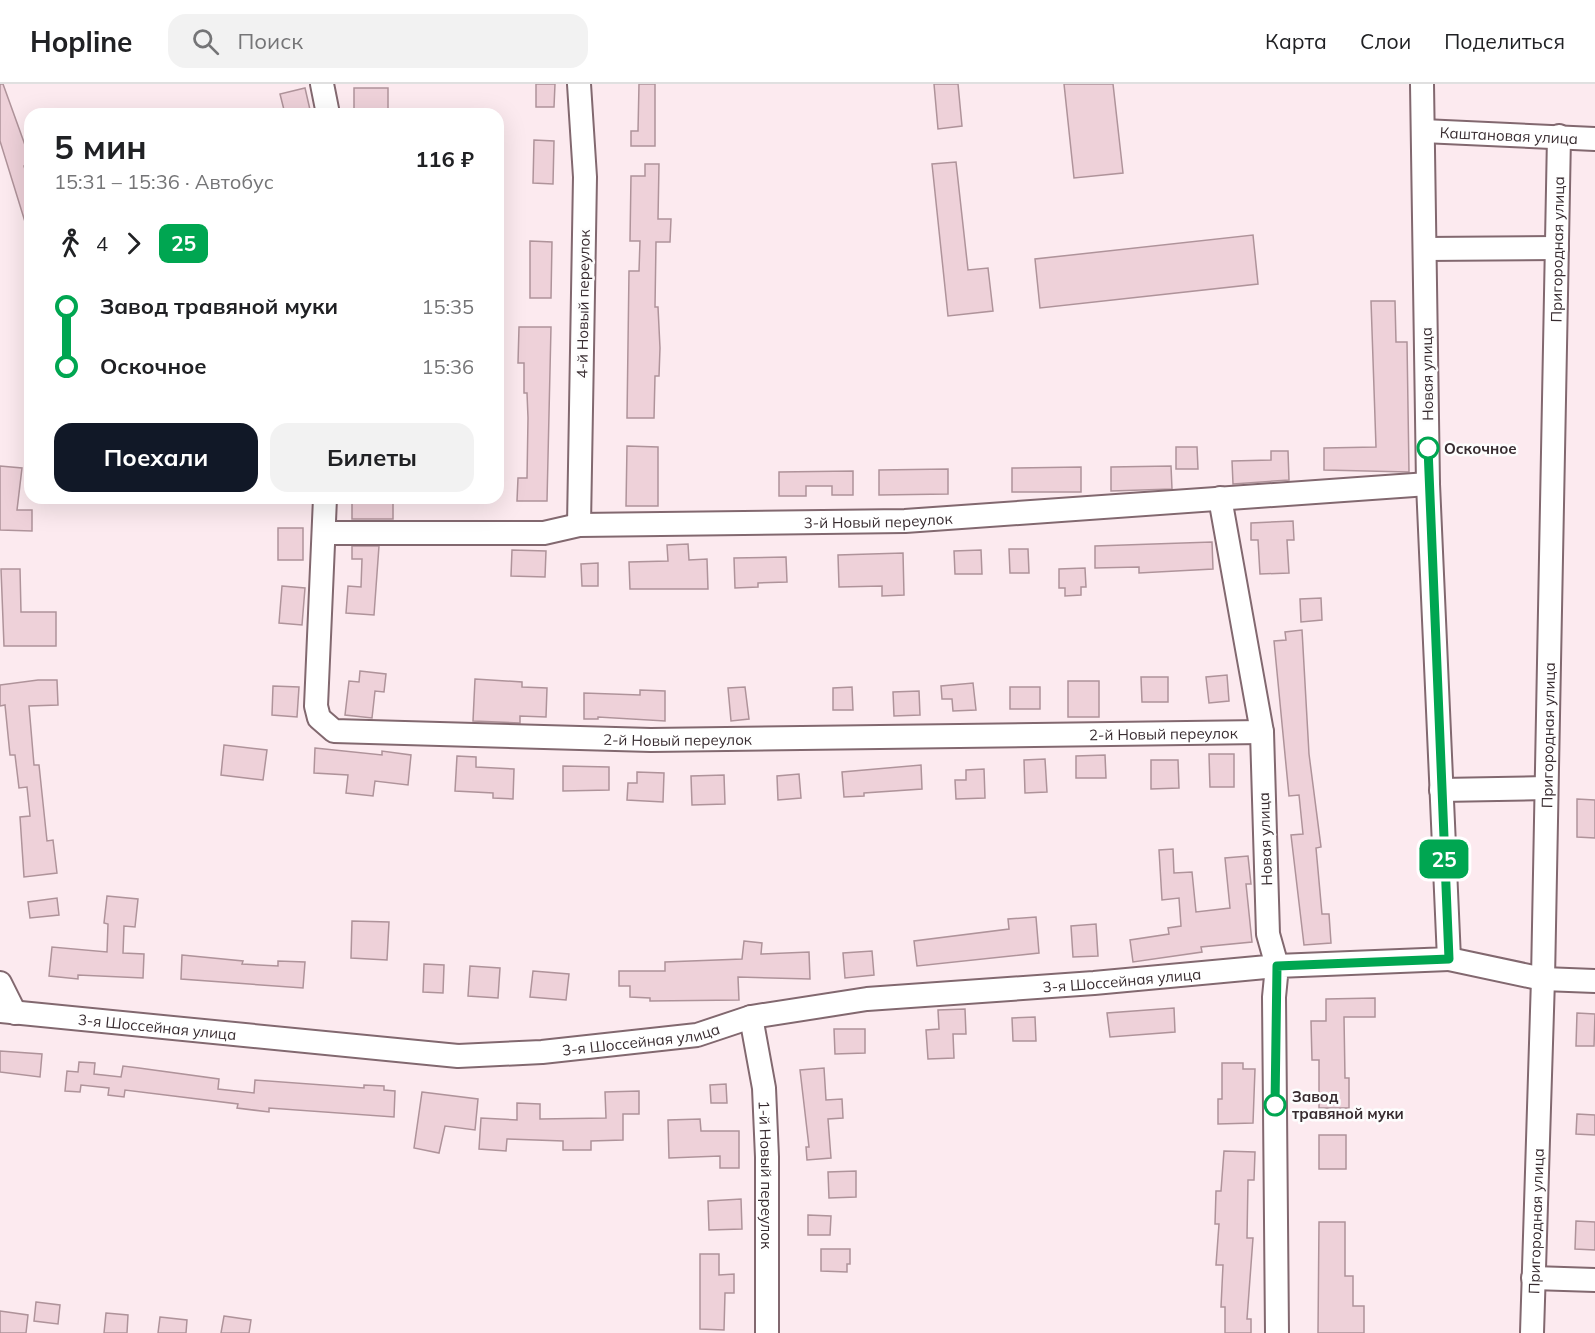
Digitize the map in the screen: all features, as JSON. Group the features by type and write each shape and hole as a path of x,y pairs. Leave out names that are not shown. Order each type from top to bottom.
{"street":[{"path":"322,84 327,108"},
{"name":"4-й Новый переулок","path":"579,84 585,177 579,525"},
{"name":"Новая улица","path":"1422,84 1428,484 1449,959"},
{"name":"Каштановая улица","path":"1423,131 1595,139"},
{"name":"Пригородная улица","path":"1532,1333 1542,979 1559,136"},
{"path":"1425,249 1557,248"},
{"name":"3-й Новый переулок","path":"325,533 544,532 579,525 905,521 1428,484"},
{"name":"Новая улица","path":"1220,498 1262,732 1268,934 1277,966 1274,998 1277,1333"},
{"name":"2-й Новый переулок","path":"326,504 316,706 319,718 334,731 651,740 1262,732"},
{"path":"1441,790 1546,788"},
{"path":"1277,966 1449,959 1542,979 1595,981"},
{"name":"3-я Шоссейная улица","path":"7,1012 458,1056 542,1052 697,1035 751,1017 867,999 1277,966"},
{"path":"0,983 7,1012"},
{"name":"1-й Новый переулок","path":"751,1017 764,1088 767,1157 767,1333"},
{"path":"1533,1278 1595,1280"}],"building":[{"path":"0,84 3,84 24,142 24,219 0,141"},
{"path":"536,84 555,84 554,107 536,107"},
{"path":"639,84 655,84 655,146 631,146 631,131 638,131"},
{"path":"934,84 958,84 962,126 938,129"},
{"path":"1064,84 1113,84 1123,173 1074,178"},
{"path":"305,88 310,108 284,108 280,94"},
{"path":"354,88 388,88 388,108 354,108"},
{"path":"534,140 554,141 553,184 533,183"},
{"path":"956,162 968,270 988,268 993,311 948,316 932,164"},
{"path":"645,164 659,164 658,219 671,219 670,242 656,242 655,307 658,307 660,348 659,376 655,376 654,418 627,418 629,271 639,271 640,241 630,241 631,176 645,176"},
{"path":"1253,235 1258,284 1040,308 1035,259"},
{"path":"530,241 552,242 551,298 530,298"},
{"path":"1371,301 1395,301 1396,342 1407,342 1409,472 1324,470 1324,448 1376,447"},
{"path":"519,327 551,327 547,501 517,501 518,478 527,478 528,418 527,393 524,393 524,363 518,363"},
{"path":"627,446 658,447 658,506 626,506"},
{"path":"1176,447 1197,447 1198,469 1176,469"},
{"path":"1271,451 1288,451 1289,480 1233,484 1232,461 1271,460"},
{"path":"0,466 22,468 17,510 32,510 32,531 0,530"},
{"path":"1171,466 1172,489 1111,491 1111,467"},
{"path":"1081,467 1081,492 1012,492 1012,468"},
{"path":"948,469 948,494 879,495 879,470"},
{"path":"853,471 853,495 832,495 832,486 806,486 806,496 779,496 779,472"},
{"path":"352,504 393,504 393,519 352,519"},
{"path":"1293,521 1294,540 1287,540 1289,573 1260,574 1258,540 1251,540 1251,523"},
{"path":"278,528 303,528 303,560 278,560"},
{"path":"1212,542 1213,569 1139,573 1139,567 1095,568 1095,546"},
{"path":"688,544 689,560 707,559 708,589 630,589 629,562 668,561 667,545"},
{"path":"352,546 379,546 374,615 346,613 348,586 361,587 362,559 352,559"},
{"path":"1009,549 1028,549 1029,573 1010,573"},
{"path":"512,550 546,551 545,577 511,576"},
{"path":"981,550 982,574 955,574 954,551"},
{"path":"903,553 904,595 882,596 882,586 839,587 838,555"},
{"path":"786,557 787,582 758,583 758,587 735,588 734,558"},
{"path":"598,563 598,586 582,586 581,564"},
{"path":"1085,568 1086,587 1081,587 1081,595 1065,596 1065,588 1059,588 1059,569"},
{"path":"1,569 20,569 21,612 56,612 56,646 4,646"},
{"path":"282,586 305,588 302,625 279,623"},
{"path":"1321,598 1322,620 1301,622 1300,599"},
{"path":"1302,630 1309,754 1321,847 1316,848 1322,914 1329,914 1331,943 1304,945 1291,835 1303,834 1299,795 1289,796 1274,641 1286,640 1285,632"},
{"path":"360,671 386,674 384,692 375,691 372,718 345,715 349,681 359,682"},
{"path":"1227,675 1229,701 1209,703 1206,677"},
{"path":"1141,677 1168,677 1168,702 1142,702"},
{"path":"475,679 522,682 522,687 547,688 546,717 520,716 520,723 473,721"},
{"path":"57,680 58,705 29,706 34,765 39,765 47,841 53,840 57,873 24,877 20,817 30,816 27,787 19,788 15,755 10,755 5,705 0,706 0,685"},
{"path":"1068,681 1099,681 1099,717 1068,717"},
{"path":"973,683 976,710 953,711 952,699 942,699 941,686"},
{"path":"273,686 299,687 297,717 272,715"},
{"path":"745,687 749,719 731,721 728,688"},
{"path":"852,687 853,710 833,710 833,688"},
{"path":"1010,687 1040,687 1040,709 1010,709"},
{"path":"640,690 665,691 665,721 598,717 598,719 584,719 584,693 640,695"},
{"path":"919,691 920,715 894,716 893,692"},
{"path":"224,745 267,750 263,780 221,775"},
{"path":"315,748 382,755 382,751 411,755 408,785 375,781 373,796 346,793 348,775 314,773"},
{"path":"1209,754 1234,754 1234,787 1210,787"},
{"path":"1105,755 1106,778 1076,778 1076,756"},
{"path":"457,756 476,757 476,767 514,769 513,799 493,798 493,793 455,791"},
{"path":"1045,759 1047,792 1025,793 1024,760"},
{"path":"1151,760 1178,760 1179,788 1151,789"},
{"path":"921,765 922,789 864,793 864,796 844,797 842,772"},
{"path":"563,766 609,767 609,790 563,791"},
{"path":"984,769 985,798 956,799 955,780 966,780 966,770"},
{"path":"637,772 664,773 663,802 627,800 628,783 637,783"},
{"path":"799,774 801,798 778,800 777,776"},
{"path":"724,775 725,804 692,805 691,776"},
{"path":"1577,799 1595,800 1595,838 1577,837"},
{"path":"1173,849 1174,873 1192,872 1196,912 1230,908 1225,858 1248,856 1251,884 1246,884 1252,942 1201,947 1202,952 1133,962 1130,940 1169,934 1168,928 1181,926 1179,898 1162,900 1159,850"},
{"path":"107,896 138,899 135,927 124,926 123,953 144,954 143,978 78,975 78,979 49,976 52,947 107,952 108,924 104,923"},
{"path":"57,898 59,915 30,918 28,902"},
{"path":"1036,917 1039,953 917,966 914,941 1009,929 1008,919"},
{"path":"352,921 389,922 387,960 351,958"},
{"path":"1096,924 1098,956 1073,957 1071,926"},
{"path":"744,941 762,943 761,954 809,952 810,979 738,977 739,1000 650,1001 650,998 630,997 630,986 619,986 619,971 665,971 665,962 742,959"},
{"path":"872,951 874,975 845,978 843,953"},
{"path":"182,955 243,961 242,964 278,966 278,961 305,962 303,988 181,979"},
{"path":"424,964 444,965 443,993 423,992"},
{"path":"470,966 500,968 498,998 468,996"},
{"path":"533,971 569,974 566,1000 530,997"},
{"path":"1375,998 1375,1017 1344,1017 1345,1078 1349,1078 1349,1108 1319,1108 1319,1060 1312,1060 1311,1021 1326,1021 1326,999"},
{"path":"1174,1008 1175,1032 1110,1037 1107,1013"},
{"path":"965,1009 966,1034 953,1034 954,1058 928,1059 926,1030 939,1029 938,1010"},
{"path":"1577,1013 1595,1014 1594,1046 1576,1046"},
{"path":"1035,1017 1036,1041 1013,1041 1012,1018"},
{"path":"834,1029 865,1029 865,1053 835,1054"},
{"path":"0,1051 42,1054 40,1077 0,1072"},
{"path":"79,1062 95,1063 94,1074 121,1077 123,1066 219,1079 218,1089 254,1093 255,1080 364,1088 364,1085 384,1086 384,1090 395,1091 394,1117 269,1108 269,1112 237,1108 238,1104 125,1090 124,1097 108,1095 109,1088 81,1085 80,1092 65,1091 67,1071 78,1072"},
{"path":"1222,1063 1243,1063 1243,1069 1255,1069 1253,1123 1218,1124 1218,1099 1222,1099"},
{"path":"824,1068 826,1100 842,1099 843,1118 828,1119 831,1158 807,1160 806,1147 809,1147 800,1070"},
{"path":"726,1084 727,1103 711,1103 710,1085"},
{"path":"639,1091 639,1114 623,1114 623,1140 591,1141 591,1150 563,1150 563,1141 507,1139 506,1151 479,1149 481,1118 517,1120 517,1103 540,1104 540,1119 606,1118 605,1092"},
{"path":"422,1092 478,1099 475,1130 445,1126 439,1153 414,1148"},
{"path":"1577,1114 1595,1115 1595,1135 1576,1134"},
{"path":"700,1119 701,1131 739,1131 739,1168 720,1168 720,1156 669,1158 668,1120"},
{"path":"1319,1135 1346,1135 1346,1169 1319,1169"},
{"path":"1224,1151 1255,1152 1254,1180 1248,1180 1247,1238 1253,1238 1247,1319 1251,1319 1251,1333 1225,1333 1225,1307 1221,1307 1223,1265 1216,1265 1219,1224 1215,1224 1216,1191 1221,1191"},
{"path":"856,1171 856,1197 829,1198 828,1172"},
{"path":"741,1199 742,1229 709,1230 708,1201"},
{"path":"808,1215 831,1216 830,1235 808,1235"},
{"path":"1576,1221 1595,1222 1595,1250 1575,1249"},
{"path":"1319,1222 1345,1222 1345,1276 1353,1276 1353,1306 1364,1306 1364,1333 1318,1333"},
{"path":"821,1249 850,1249 850,1264 847,1264 847,1272 821,1271"},
{"path":"700,1254 719,1254 719,1275 734,1274 734,1293 725,1293 724,1330 700,1329"},
{"path":"36,1302 60,1305 58,1324 34,1321"},
{"path":"0,1311 28,1315 26,1333 0,1333"},
{"path":"106,1313 128,1315 127,1333 104,1333"},
{"path":"224,1316 251,1320 249,1333 221,1333"},
{"path":"160,1317 187,1320 186,1333 158,1333"}],"bus line":[{"name":"25","path":"1275,1105 1274,998 1277,966 1449,959 1428,448"}],"place":[{"name":"Оскочное","path":"1428,448"},
{"name":"Завод травяной муки","path":"1275,1105"}]}
